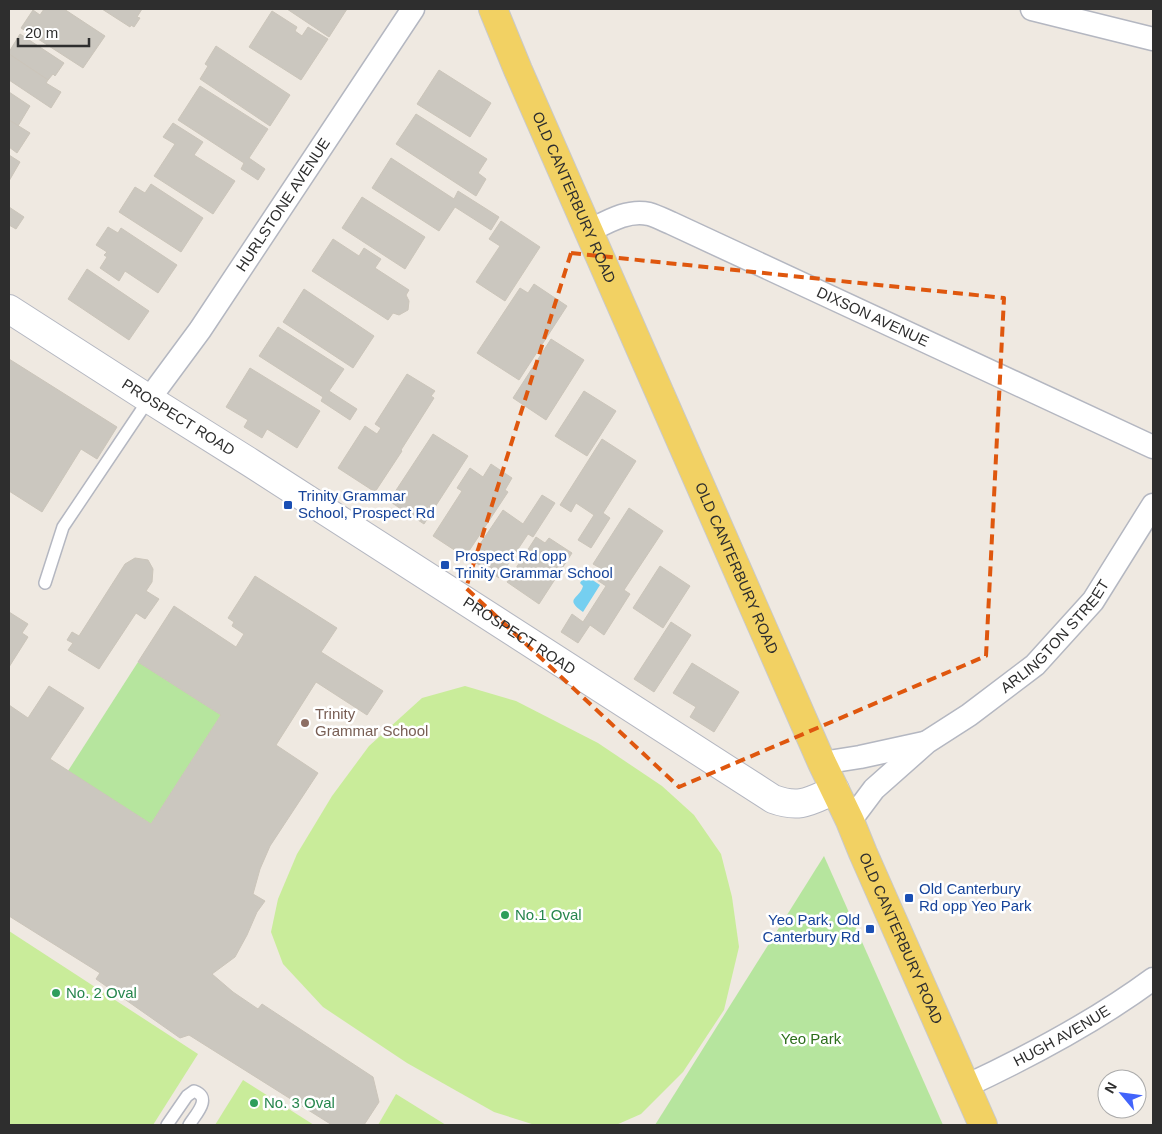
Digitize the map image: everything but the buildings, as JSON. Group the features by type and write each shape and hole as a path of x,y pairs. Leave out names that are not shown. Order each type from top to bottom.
{"main road":[{"name":"OLD CANTERBURY ROAD","path":"493,9 822,763 850,821 983,1125"}],"street":[{"name":"HURLSTONE AVENUE","path":"150,399 200,330 413,9"},
{"path":"1032,9 1153,39"},
{"name":"DIXSON AVENUE","path":"589,231 625,214 648,214 1153,447"},
{"name":"PROSPECT ROAD","path":"9,309 766,795 785,804 798,804 835,790"},
{"name":"ARLINGTON STREET","path":"850,821 874,789 927,742 969,715 1035,665 1093,602 1153,505"},
{"name":"ARLINGTON STREET","path":"822,763 860,757 927,742"},
{"name":"HUGH AVENUE","path":"966,1086 1055,1041 1133,994 1153,979"}],"lane":[{"path":"44,583 63,527 150,399"},
{"path":"167,1125 187,1096 194,1091 199,1093 203,1099 189,1125"}],"highlighted area":[{"path":"571,253 1004,298 986,656 679,787 466,588"}],"green space":[{"path":"138,662 221,715 151,824 68,771"},
{"name":"No.1 Oval","path":"465,686 516,701 598,743 662,786 694,815 721,854 732,897 739,947 724,1010 683,1072 641,1114 616,1125 535,1125 494,1112 407,1063 323,1007 283,964 271,932 278,899 297,854 332,796 369,746 422,698"},
{"name":"Yeo Park","path":"824,856 943,1125 655,1125"},
{"name":"No. 2 Oval","path":"9,931 198,1054 153,1125 9,1125"},
{"name":"No. 3 Oval","path":"243,1080 314,1125 215,1125"},
{"path":"396,1094 446,1125 378,1125"}],"water":[{"path":"585,575 600,585 583,612 573,601 583,586 580,583"}],"place":[{"name":"Trinity Grammar School, Prospect Rd","path":"288,505"},
{"name":"Prospect Rd opp Trinity Grammar School","path":"445,565"},
{"name":"Trinity Grammar School","path":"305,723"},
{"name":"Old Canterbury Rd opp Yeo Park","path":"909,898"},
{"name":"No.1 Oval","path":"505,915"},
{"name":"Yeo Park, Old Canterbury Rd","path":"870,929"},
{"name":"No. 2 Oval","path":"56,993"},
{"name":"No. 3 Oval","path":"254,1103"}]}
